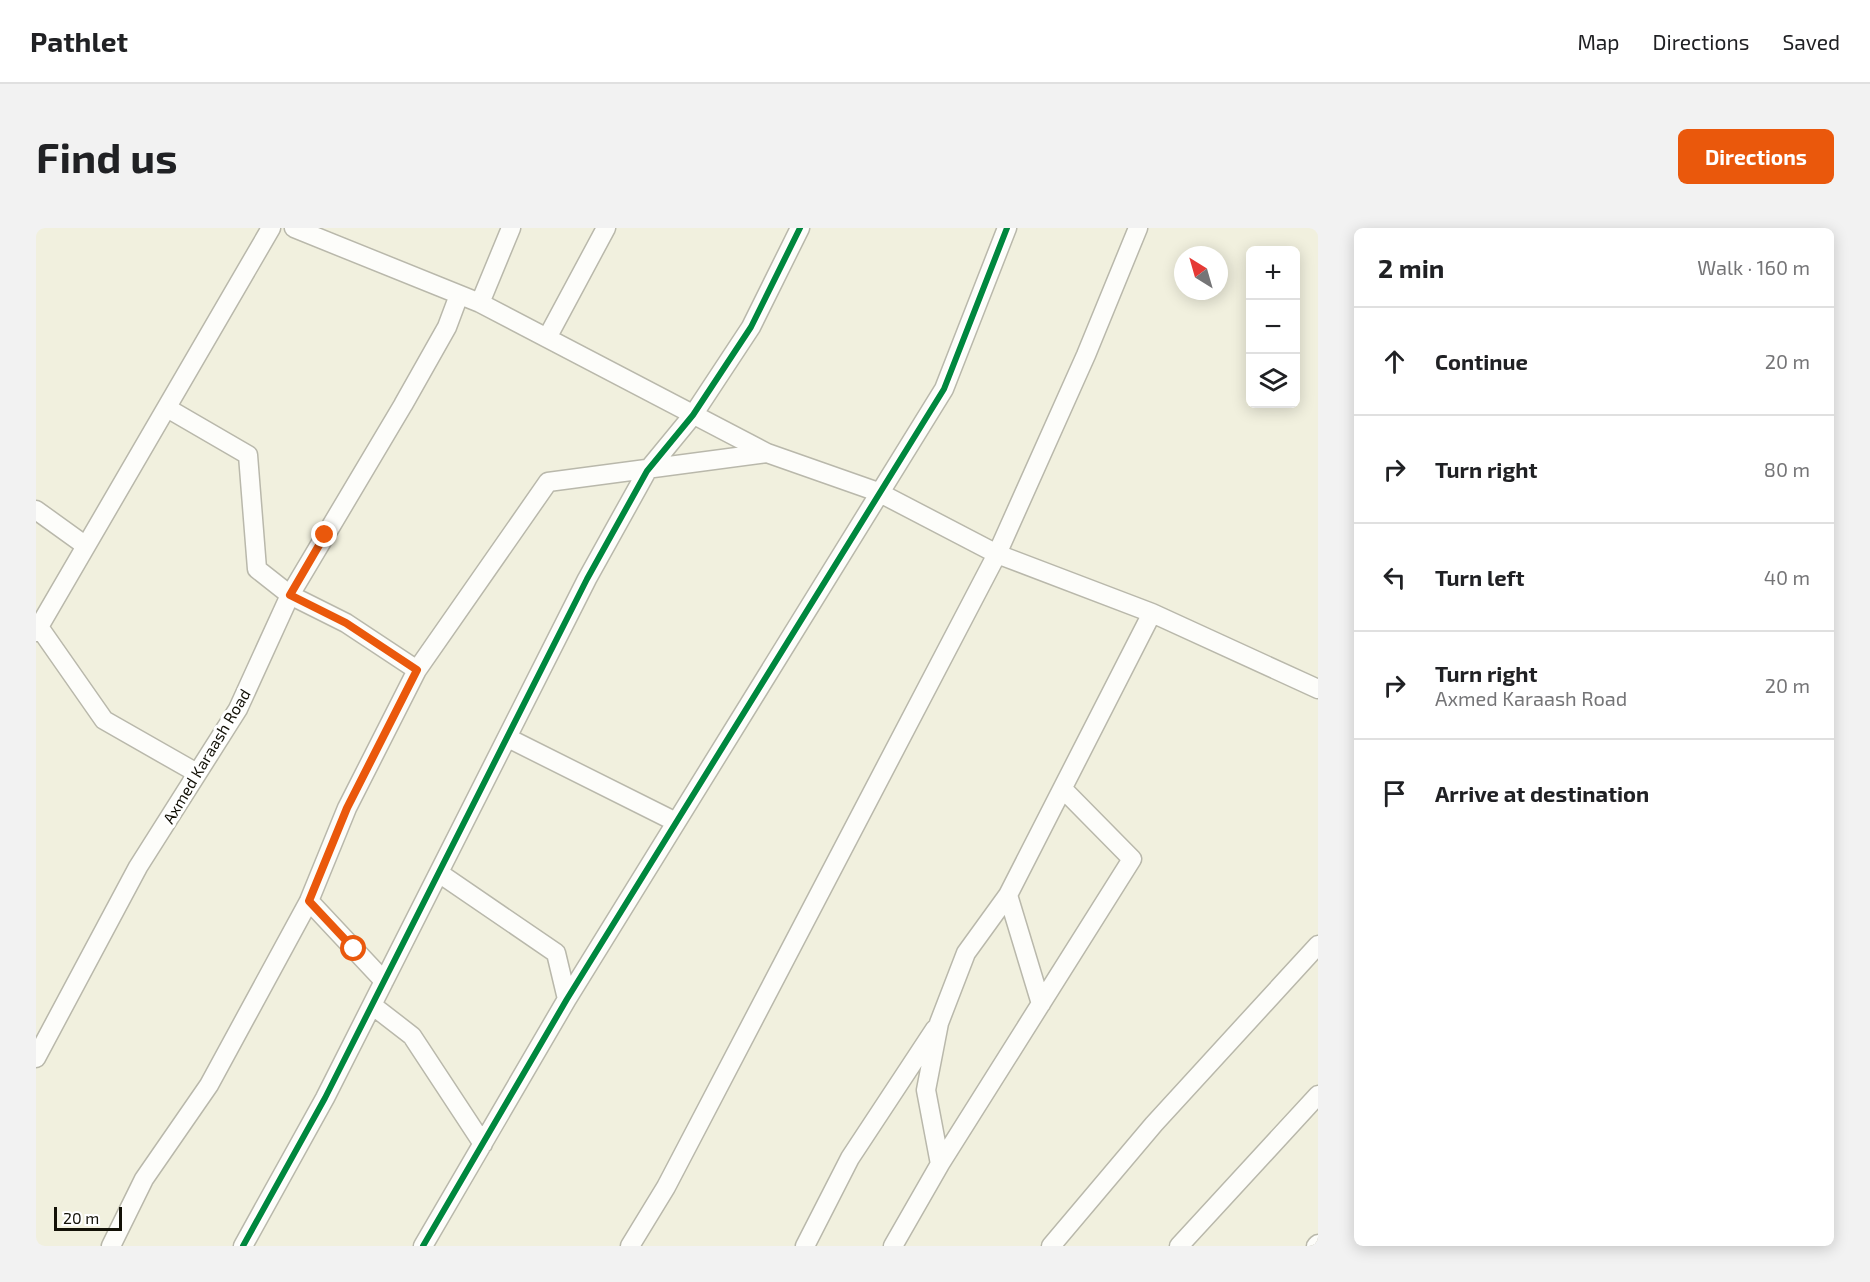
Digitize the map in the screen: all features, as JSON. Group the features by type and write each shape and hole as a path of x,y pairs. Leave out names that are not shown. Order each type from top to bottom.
{"street":[{"path":"197,773 104,720 37,630 271,228"},
{"path":"294,228 480,303 766,453 878,492 997,554 1152,613 1318,690"},
{"path":"480,303 512,228"},
{"path":"547,338 606,228"},
{"path":"243,1246 325,1098 587,579 647,471 693,415 751,327 800,228"},
{"path":"423,1246 567,999 878,492 944,389 1006,228"},
{"path":"630,1246 666,1187 997,554 1086,355 1138,228"},
{"name":"Axmed Karaash Road","path":"36,1058 138,867 238,709 290,595 447,327 459,294"},
{"path":"167,408 248,455 257,569 290,595 346,623 417,670"},
{"path":"111,1246 144,1179 209,1085 309,901 347,808 417,670 548,482 647,471 766,453"},
{"path":"36,510 86,546"},
{"path":"939,1164 926,1090 939,1023 966,953 1008,895 1152,613"},
{"path":"508,738 676,822"},
{"path":"893,1246 939,1164 1132,859 1063,789"},
{"path":"439,873 556,953 567,999"},
{"path":"1008,895 1041,1004"},
{"path":"309,901 384,981"},
{"path":"1051,1246 1154,1124 1318,945"},
{"path":"372,1005 412,1036 483,1144"},
{"path":"805,1246 850,1158 939,1023"},
{"path":"1179,1246 1318,1095"},
{"path":"438,1221 443,1246"}],"cycle path":[{"path":"243,1246 325,1098 587,579 647,471 693,415 751,327 800,228"},
{"path":"423,1246 567,999 944,389 1007,228"}],"route":[{"path":"325,535 290,595 346,623 417,670 347,808 309,901 354,949"}]}
